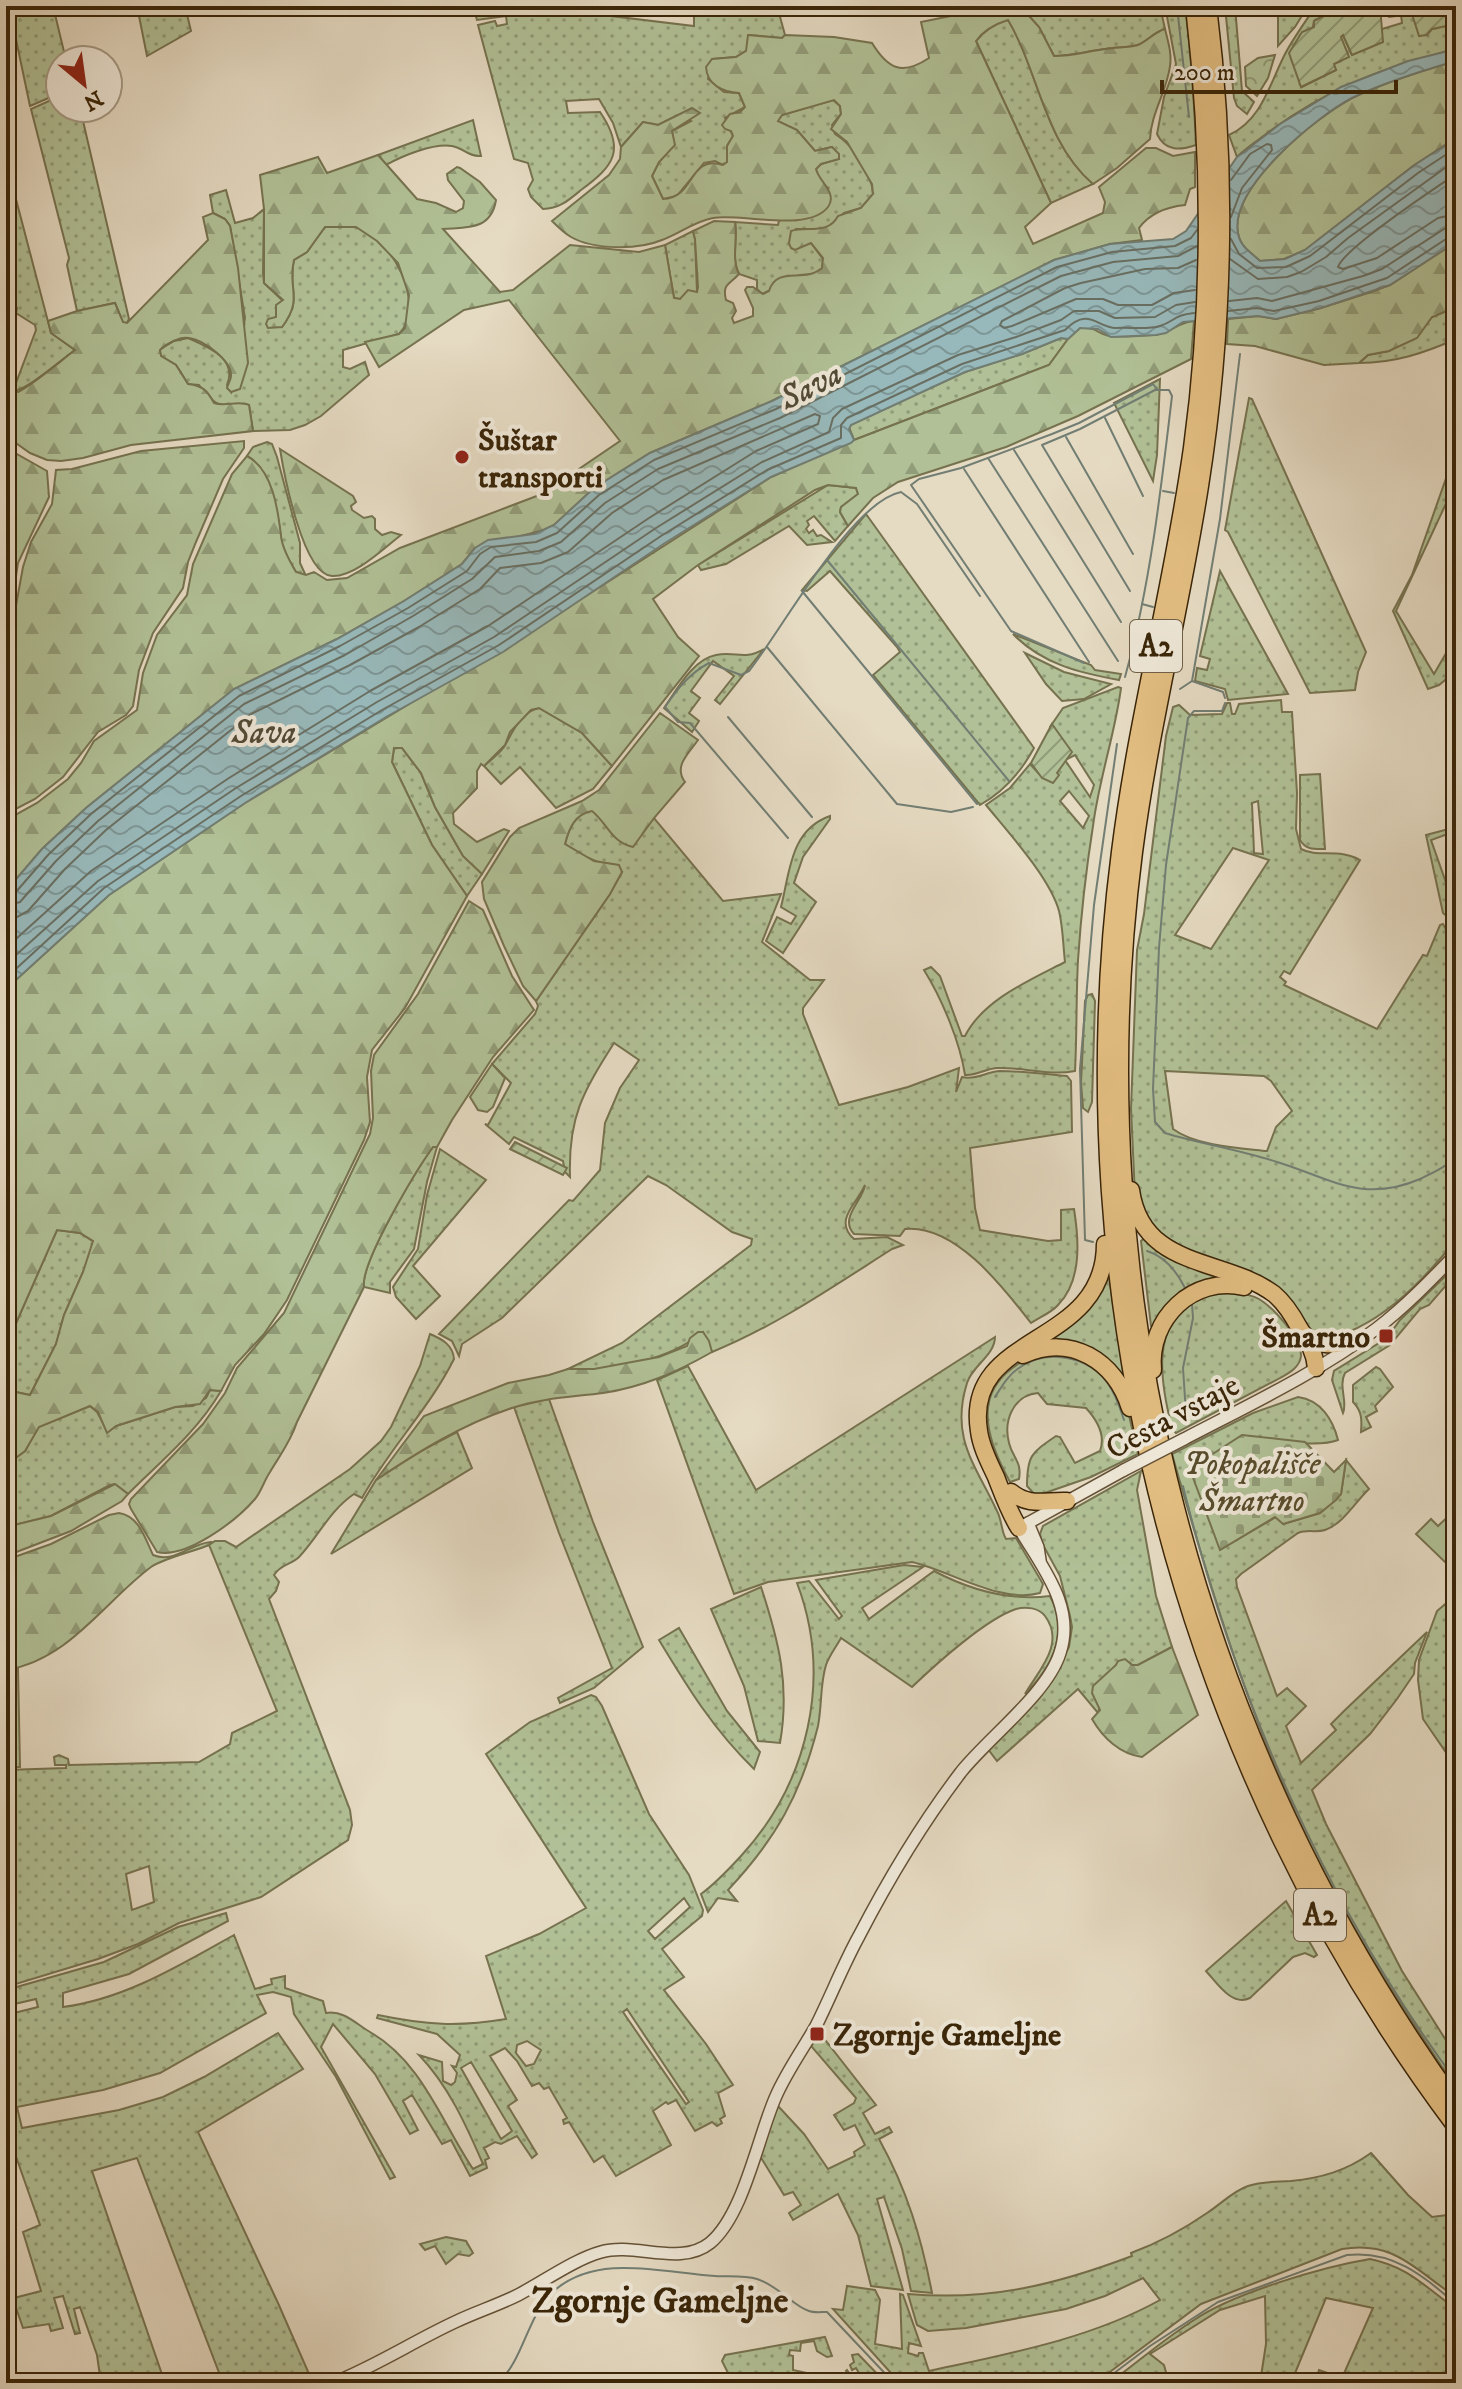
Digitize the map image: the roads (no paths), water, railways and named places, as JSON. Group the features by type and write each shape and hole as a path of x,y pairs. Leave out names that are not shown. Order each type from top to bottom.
{"highway":[{"name":"A2","path":"1194,6 1213,135"},
{"name":"A2","path":"1208,6 1213,135 1207,254 1209,359 1200,485 1134,850 1121,996 1121,1147 1131,1277 1152,1407 1189,1561 1222,1664 1262,1764 1301,1849 1349,1939 1394,2013 1456,2104"},
{"name":"A2","path":"1209,359 1135,752 1115,891 1106,1037 1109,1187 1122,1312 1149,1466 1195,1627 1232,1729 1274,1825 1312,1901 1365,1994 1456,2127"},
{"path":"1121,1147 1129,1164 1135,1206 1156,1239 1180,1256 1268,1291 1287,1308 1314,1355 1316,1368"},
{"path":"1023,1526 981,1442 978,1422 980,1400 988,1380 1003,1361 1066,1320 1093,1292 1104,1265 1104,1210 1109,1187"},
{"path":"1152,1407 1155,1389 1153,1352 1163,1322 1181,1300 1214,1286 1240,1286 1271,1300 1287,1318 1306,1359 1316,1368"},
{"path":"1303,1334 1311,1341 1324,1345 1358,1341"},
{"path":"1023,1526 987,1440 984,1422 991,1386 1006,1367 1028,1353 1059,1348 1084,1352 1110,1370 1126,1397 1138,1441 1149,1466"},
{"path":"1011,1492 1033,1503 1067,1501"}],"street":[{"name":"Cesta vstaje","path":"1023,1526 1316,1368 1392,1316 1456,1254"},
{"path":"333,2383 394,2356 454,2322 518,2294 594,2254 616,2249 688,2252 706,2246 717,2236 739,2197 776,2095 818,2022 872,1913 916,1839 962,1771 1054,1669 1063,1644 1064,1618 1054,1589 1023,1526"}],"water":[{"name":"Sava","path":"1456,49 1456,61 1403,77 1336,107 1278,156 1247,196 1239,215 1238,233 1246,249 1260,261 1285,259 1305,250 1413,166 1456,138 1456,242 1390,285 1276,319 1258,316 1183,322 1166,333 1156,335 1111,337 1098,329 1080,328 1068,339 1061,338 965,372 851,425 849,429 854,440 851,443 771,477 665,543 503,652 386,717 245,803 109,895 6,989 6,891 42,849 86,808 234,689 337,639 404,601 462,564 475,548 488,540 534,534 554,525 594,488 650,453 772,401 1054,260 1110,244 1173,239 1186,231 1237,157 1280,124 1341,87 1408,61"}],"waterway":[{"path":"1177,6 1189,117"},
{"path":"1192,681 1220,519 1240,354"},
{"path":"1084,663 1011,631 911,485 919,479 961,468 1079,423 1153,384 1157,389"},
{"path":"1125,677 1154,538 1172,396 1169,390 1155,390 1042,445 1130,591"},
{"path":"1105,418 1143,496"},
{"path":"1066,437 1133,554"},
{"path":"1014,450 1121,622"},
{"path":"988,458 1118,661"},
{"path":"964,469 1089,662"},
{"path":"1163,491 1174,493"},
{"path":"788,838 690,723 678,722 665,707 674,694 709,663 741,675 749,671 840,542 881,501 901,492 917,504 980,596"},
{"path":"827,560 1009,781"},
{"path":"802,591 977,804"},
{"path":"1142,604 1153,607"},
{"path":"767,647 897,804 951,812 973,807"},
{"path":"1180,689 1192,681 1223,692 1225,698"},
{"path":"1225,703 1222,711 1194,711 1188,718 1166,865 1159,948 1153,1089 1155,1122 1165,1133 1265,1158 1363,1189 1399,1186 1420,1179 1444,1167 1456,1156"},
{"path":"728,717 812,817"},
{"path":"1093,1242 1085,1240 1080,1069 1094,905 1117,744"},
{"path":"1147,1251 1169,1265 1185,1288"},
{"path":"1186,1413 1183,1368 1193,1318 1192,1304"},
{"path":"995,1397 1008,1377 1019,1368 1039,1359 1061,1357 1083,1363 1101,1375 1118,1402 1124,1420"},
{"path":"1183,1486 1230,1644 1290,1797 1366,1943 1456,2081"},
{"path":"1101,2383 1150,2346 1218,2302 1347,2255 1379,2256 1393,2261 1419,2274 1456,2304"},
{"path":"498,2383 514,2361 538,2311 555,2290 591,2272 632,2268 747,2277 765,2282 803,2308 827,2312 894,2383"}],"place":[{"name":"Šuštar transporti","path":"462,457"},
{"name":"Šmartno","path":"1386,1336"},
{"name":"Zgornje Gameljne","path":"817,2034"}],"district":[{"name":"Zgornje Gameljne","path":"660,2299"}],"park label":[{"name":"Pokopališče Šmartno","path":"1252,1482"}]}
